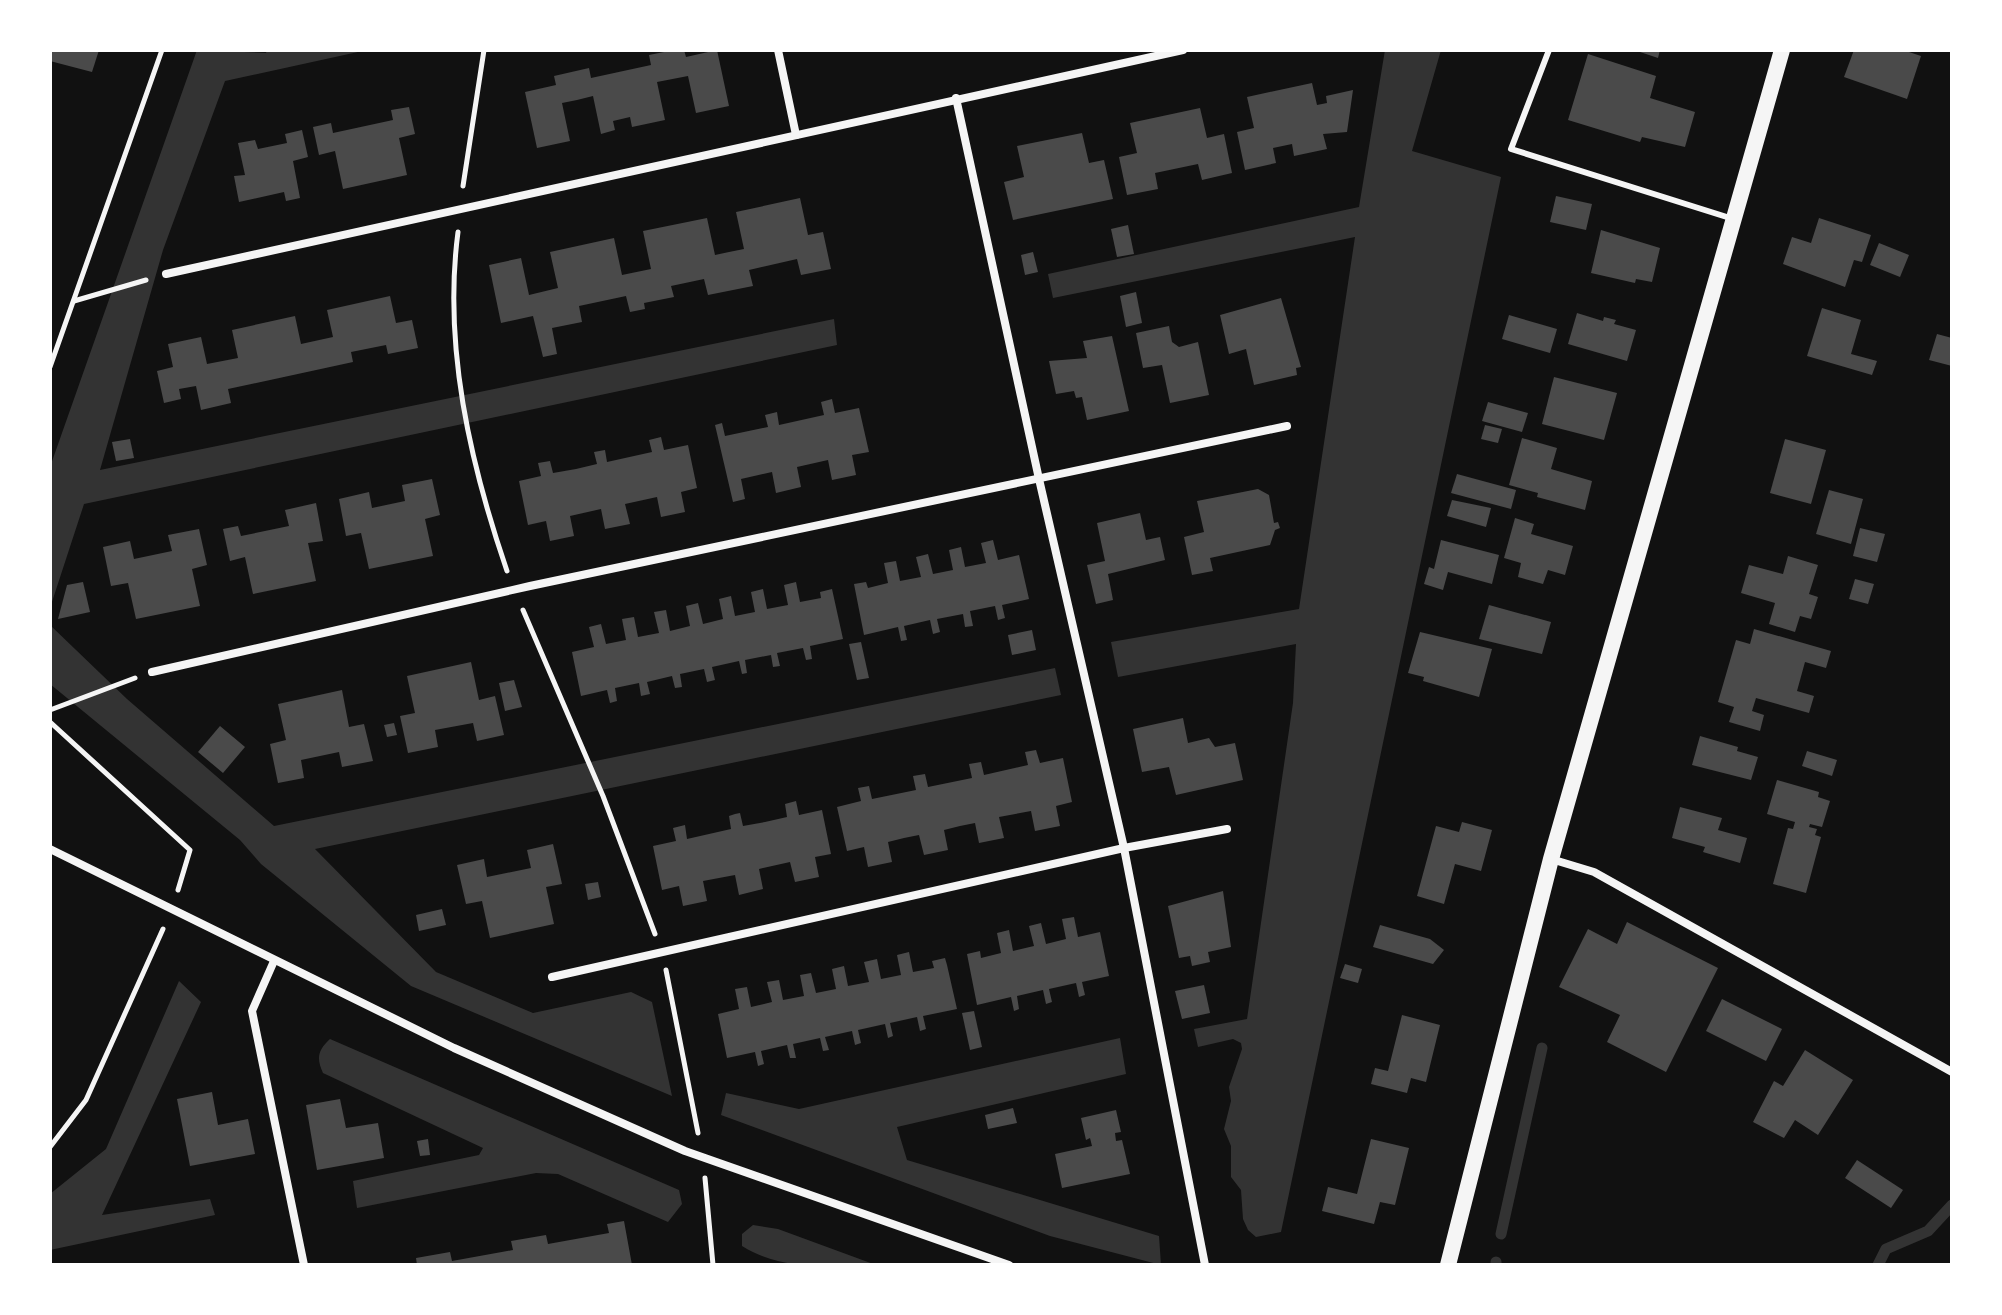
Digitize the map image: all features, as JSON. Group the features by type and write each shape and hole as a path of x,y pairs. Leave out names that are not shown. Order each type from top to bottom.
{"main road":[{"path":"1448,1265 1551,859 1782,50"}],"street":[{"path":"778,50 796,135"},
{"path":"166,274 1183,50"},
{"path":"956,98 1075,641 1124,848 1205,1265"},
{"path":"152,672 530,586 1287,426"},
{"path":"552,977 1124,848 1227,829"},
{"path":"50,849 454,1048 702,1158 1009,1265"},
{"path":"1551,859 1594,872 1952,1072"},
{"path":"274,961 252,1011 304,1265"}],"lane":[{"path":"1549,50 1511,149 1734,219"}],"path":[{"path":"50,367 162,50"},
{"path":"74,301 166,274"},
{"path":"460,379 467,435"},
{"path":"50,710 152,672"},
{"path":"50,722 190,850 171,910 86,1100 50,1147"},
{"path":"581,742 662,952 702,1158 713,1265"}],"shaded area":[{"path":"197,50 266,53 267,50 367,50 225,81 163,250 100,470 834,319 837,345 84,504 50,608 50,467"},
{"path":"1385,50 1441,50 1412,151 1501,177 1281,1232 1256,1237 1243,1219 1241,1190 1231,1177 1231,1146 1224,1129 1231,1101 1229,1087 1242,1049 1241,1043 1233,1039 1198,1047 1194,1029 1247,1019 1293,703 1296,644 1118,677 1111,642 1299,609 1355,237 1053,298 1048,274 1359,207"},
{"path":"50,625 127,699 274,826 1055,668 1061,695 315,849 436,972 533,1013 631,992 652,1002 672,1096 411,986 261,864 240,840 50,684"},
{"path":"179,981 201,1002 102,1215 210,1199 215,1215 50,1250 50,1194 106,1149"},
{"path":"1120,1038 1126,1074 897,1127 907,1160 1159,1236 1161,1265 1050,1236 721,1115 726,1093 799,1109"},
{"path":"330,1039 679,1190 682,1204 668,1222 558,1174 536,1173 357,1208 353,1181 479,1155 483,1148 323,1073 319,1054"},
{"path":"753,1225 778,1229 876,1265 824,1266 774,1260 742,1246 742,1234"}],"building":[{"path":"50,50 99,50 92,72 50,61"},
{"path":"684,50 686,57 717,50 729,106 696,113 688,76 657,82 665,120 632,127 630,117 613,121 615,130 601,134 593,96 562,103 570,141 537,148 525,92 556,85 554,76 589,68 591,78 651,65 649,55"},
{"path":"1634,50 1660,50 1658,58"},
{"path":"1854,50 1903,50 1921,56 1907,99 1844,77"},
{"path":"1588,54 1656,76 1650,98 1695,112 1685,147 1642,137 1640,142 1568,120"},
{"path":"1312,83 1317,105 1327,103 1326,96 1353,90 1347,132 1323,134 1327,149 1294,156 1292,144 1273,148 1276,163 1245,170 1237,132 1254,128 1247,97"},
{"path":"409,107 415,134 399,138 407,175 343,189 335,151 319,155 313,127 331,123 333,133 393,120 391,110"},
{"path":"1200,108 1207,138 1224,134 1232,173 1202,180 1198,164 1155,173 1158,189 1127,195 1119,157 1137,153 1130,123"},
{"path":"302,130 308,157 293,161 300,198 286,201 284,192 239,202 234,176 245,175 238,143 255,140 258,149 287,143 285,134"},
{"path":"1082,133 1089,163 1104,160 1113,199 1013,220 1004,182 1024,177 1017,146"},
{"path":"1556,196 1592,204 1586,230 1550,222"},
{"path":"800,198 808,235 823,232 831,269 801,275 797,259 749,270 753,286 708,295 704,279 671,286 674,297 644,303 645,309 630,312 626,296 579,306 582,322 552,328 557,354 543,357 533,316 501,323 489,265 521,258 529,295 558,288 550,252 614,238 622,275 651,269 643,231 707,218 715,255 744,249 736,212"},
{"path":"1819,218 1871,235 1862,262 1854,260 1845,287 1783,264 1792,237 1811,243"},
{"path":"1128,225 1134,254 1117,257 1111,229"},
{"path":"1601,230 1660,248 1652,282 1636,279 1635,283 1591,273"},
{"path":"1879,243 1909,255 1900,277 1870,265"},
{"path":"1033,252 1038,272 1025,275 1021,255"},
{"path":"1136,292 1142,323 1126,327 1120,296"},
{"path":"390,296 396,323 412,320 418,348 388,354 386,345 351,352 353,362 228,389 231,403 201,410 196,386 179,389 181,399 164,403 157,371 173,367 168,344 201,337 207,364 238,358 232,330 295,316 301,344 333,337 327,310"},
{"path":"1281,298 1301,367 1296,368 1297,375 1254,385 1246,349 1229,354 1220,315"},
{"path":"1822,308 1861,320 1851,354 1877,361 1872,375 1807,356"},
{"path":"1577,313 1603,321 1604,317 1616,320 1614,324 1636,330 1627,361 1568,344"},
{"path":"1509,315 1557,329 1550,353 1502,339"},
{"path":"1169,326 1172,342 1179,347 1198,342 1209,395 1170,403 1162,365 1143,368 1136,333"},
{"path":"1937,334 1952,338 1952,366 1929,360"},
{"path":"1112,336 1129,411 1087,420 1082,397 1076,398 1074,391 1056,394 1049,361 1087,358 1083,341"},
{"path":"1554,377 1617,393 1604,440 1542,424"},
{"path":"832,399 835,413 859,408 869,452 852,455 856,475 832,480 828,460 797,467 801,487 776,493 772,472 741,479 745,499 733,502 715,425 722,423 725,436 768,427 765,415 777,412 779,425 824,415 821,402"},
{"path":"1488,402 1528,413 1522,432 1482,421"},
{"path":"1485,425 1502,429 1498,443 1481,439"},
{"path":"661,437 664,450 688,445 697,488 681,492 685,512 661,517 657,497 625,504 630,524 605,529 601,509 570,516 574,536 550,541 546,521 528,525 519,481 541,476 538,463 550,461 553,473 576,469 597,464 594,452 605,450 607,462 652,452 649,440"},
{"path":"1522,438 1557,448 1551,469 1592,481 1585,510 1537,497 1538,493 1509,485"},
{"path":"130,439 134,458 116,461 112,442"},
{"path":"1785,439 1826,450 1811,504 1770,493"},
{"path":"1457,474 1516,490 1511,509 1451,493"},
{"path":"432,479 440,515 425,519 433,556 369,569 361,533 346,536 339,499 369,492 372,508 405,501 402,485"},
{"path":"1258,489 1269,495 1274,523 1278,522 1280,528 1275,530 1270,545 1210,558 1213,571 1192,575 1184,537 1204,532 1197,501"},
{"path":"1829,490 1863,499 1851,544 1816,534"},
{"path":"1452,500 1491,508 1486,527 1447,516"},
{"path":"316,503 323,541 308,543 316,581 253,594 245,557 230,561 223,529 238,526 241,536 289,526 285,510"},
{"path":"1140,513 1146,540 1160,537 1165,560 1108,574 1113,600 1096,604 1087,565 1105,561 1097,523"},
{"path":"1515,518 1534,524 1531,534 1573,546 1565,575 1548,570 1543,584 1518,577 1521,563 1504,558"},
{"path":"1860,528 1885,534 1877,562 1853,556"},
{"path":"199,529 207,565 192,569 200,606 136,619 128,583 111,586 103,547 130,541 134,559 172,551 168,535"},
{"path":"993,540 998,560 1019,555 1029,599 1002,605 1005,618 998,620 995,606 970,611 973,626 965,627 963,614 937,619 940,632 933,634 930,620 904,626 907,640 901,641 898,627 864,635 854,584 866,582 868,588 888,583 884,563 896,561 900,581 921,577 916,557 928,554 933,574 953,570 949,550 961,547 965,567 986,563 981,543"},
{"path":"1441,540 1499,555 1492,584 1448,572 1443,590 1424,584 1429,567 1434,569"},
{"path":"1788,556 1818,565 1809,594 1818,597 1811,619 1800,616 1795,632 1769,624 1775,603 1741,593 1749,565 1783,574"},
{"path":"1855,579 1874,584 1868,604 1849,599"},
{"path":"83,582 90,612 58,619 67,585"},
{"path":"796,582 800,602 821,598 820,592 832,589 843,639 810,646 812,659 806,660 803,648 777,653 780,666 773,667 771,655 745,660 747,673 742,674 739,661 712,667 715,680 707,682 704,669 680,674 682,687 675,688 672,676 647,682 650,694 641,696 639,683 615,688 617,701 610,703 607,690 581,696 572,652 594,647 589,627 601,624 606,644 626,640 622,619 634,617 638,637 659,633 654,612 666,610 670,631 690,626 686,606 698,603 703,624 723,619 719,599 731,596 735,616 755,612 751,592 763,589 767,609 788,605 784,585"},
{"path":"1489,605 1551,622 1542,654 1479,639"},
{"path":"1754,629 1831,651 1826,668 1805,662 1797,691 1814,696 1809,713 1756,698 1752,711 1764,715 1760,731 1729,722 1734,707 1718,702 1736,640 1750,644"},
{"path":"1032,630 1036,650 1012,655 1008,635"},
{"path":"1420,632 1492,649 1479,697 1423,681 1424,677 1408,673"},
{"path":"861,642 869,678 857,680 849,644"},
{"path":"471,662 479,700 495,696 504,735 477,741 473,723 435,730 438,747 408,753 400,716 415,713 407,676"},
{"path":"514,680 522,707 505,711 499,683"},
{"path":"342,690 349,727 364,724 373,761 342,767 339,752 301,760 304,778 278,783 270,744 286,740 278,704"},
{"path":"1183,718 1188,743 1209,738 1215,747 1235,743 1243,780 1176,795 1169,767 1142,772 1133,729"},
{"path":"394,723 397,735 387,737 384,725"},
{"path":"220,726 245,747 223,773 198,752"},
{"path":"1700,736 1738,747 1737,751 1758,757 1751,780 1692,765"},
{"path":"1036,750 1040,763 1063,758 1072,802 1056,806 1060,826 1035,831 1031,811 999,817 1004,838 979,843 975,823 960,826 944,830 948,850 924,855 919,835 904,838 888,842 892,862 868,867 864,847 847,851 837,807 861,801 858,788 869,786 872,799 916,790 913,776 925,774 928,787 972,778 969,764 981,762 984,775 1028,765 1025,752"},
{"path":"1807,751 1837,760 1832,776 1802,766"},
{"path":"1777,780 1819,792 1818,797 1830,801 1822,827 1810,824 1809,827 1817,829 1815,835 1821,837 1806,893 1773,884 1788,828 1793,829 1795,822 1767,814"},
{"path":"796,801 799,815 822,810 831,854 815,857 819,877 795,882 790,862 759,869 763,889 739,895 735,875 703,881 707,901 683,906 679,886 662,890 653,846 676,841 673,828 685,825 687,839 731,829 729,816 735,814 740,813 743,826 765,822 787,817 785,804"},
{"path":"1680,807 1722,818 1718,830 1747,838 1740,863 1703,852 1705,847 1672,838"},
{"path":"1462,822 1492,830 1481,871 1455,864 1444,904 1417,896 1436,826 1459,832"},
{"path":"553,844 562,884 546,887 554,924 490,938 482,901 466,904 457,865 484,859 487,877 531,868 527,850"},
{"path":"598,882 601,897 588,900 585,884"},
{"path":"1223,891 1231,947 1208,952 1210,962 1192,966 1190,956 1179,958 1168,906"},
{"path":"442,909 446,925 419,931 416,915"},
{"path":"1074,917 1078,937 1100,932 1109,976 1082,982 1085,995 1079,997 1076,983 1049,989 1052,1002 1046,1004 1043,990 1017,996 1019,1009 1014,1011 1011,997 977,1005 967,954 980,951 981,958 1001,953 997,933 1009,930 1013,951 1034,946 1029,926 1041,923 1046,944 1066,939 1062,919"},
{"path":"1627,922 1718,968 1666,1072 1607,1042 1620,1015 1559,987 1588,929 1617,944"},
{"path":"1380,925 1430,939 1444,950 1433,964 1373,947"},
{"path":"909,952 913,972 934,968 932,961 945,958 957,1009 923,1016 926,1029 920,1031 917,1017 890,1023 893,1036 888,1038 885,1024 858,1030 861,1043 855,1045 852,1031 825,1037 829,1050 823,1051 820,1038 793,1044 796,1058 790,1058 787,1045 761,1051 764,1064 758,1066 755,1052 727,1058 718,1014 739,1009 735,989 747,987 751,1007 772,1002 767,982 779,980 783,1000 804,996 800,975 811,973 816,993 836,989 832,969 844,966 848,986 869,982 864,962 877,959 881,979 901,975 897,955"},
{"path":"1345,964 1362,969 1358,983 1340,978"},
{"path":"1204,985 1210,1013 1182,1019 1175,991"},
{"path":"1722,999 1782,1029 1766,1061 1706,1031"},
{"path":"974,1011 982,1047 970,1050 962,1013"},
{"path":"1402,1015 1440,1025 1426,1082 1411,1078 1407,1093 1371,1084 1375,1068 1388,1071"},
{"path":"1805,1050 1853,1080 1818,1135 1795,1120 1784,1138 1753,1122 1774,1081 1783,1086"},
{"path":"212,1092 218,1125 248,1119 255,1154 190,1166 177,1099"},
{"path":"340,1099 346,1128 378,1123 384,1158 317,1170 306,1105"},
{"path":"1013,1108 1017,1123 988,1129 985,1115"},
{"path":"1116,1110 1121,1132 1115,1133 1116,1141 1122,1140 1130,1174 1062,1188 1055,1154 1092,1146 1090,1138 1086,1140 1081,1118"},
{"path":"428,1139 430,1155 420,1156 417,1141"},
{"path":"1371,1139 1409,1148 1395,1205 1380,1202 1374,1224 1322,1211 1328,1187 1357,1194"},
{"path":"1857,1160 1903,1190 1891,1208 1845,1178"},
{"path":"624,1221 632,1265 417,1265 416,1258 450,1252 452,1261 513,1250 511,1241 546,1235 548,1244 609,1233 607,1224"}],"waterway":[{"path":"1501,1234 1542,1048"},
{"path":"1878,1265 1886,1249 1928,1231 1952,1205"}]}
